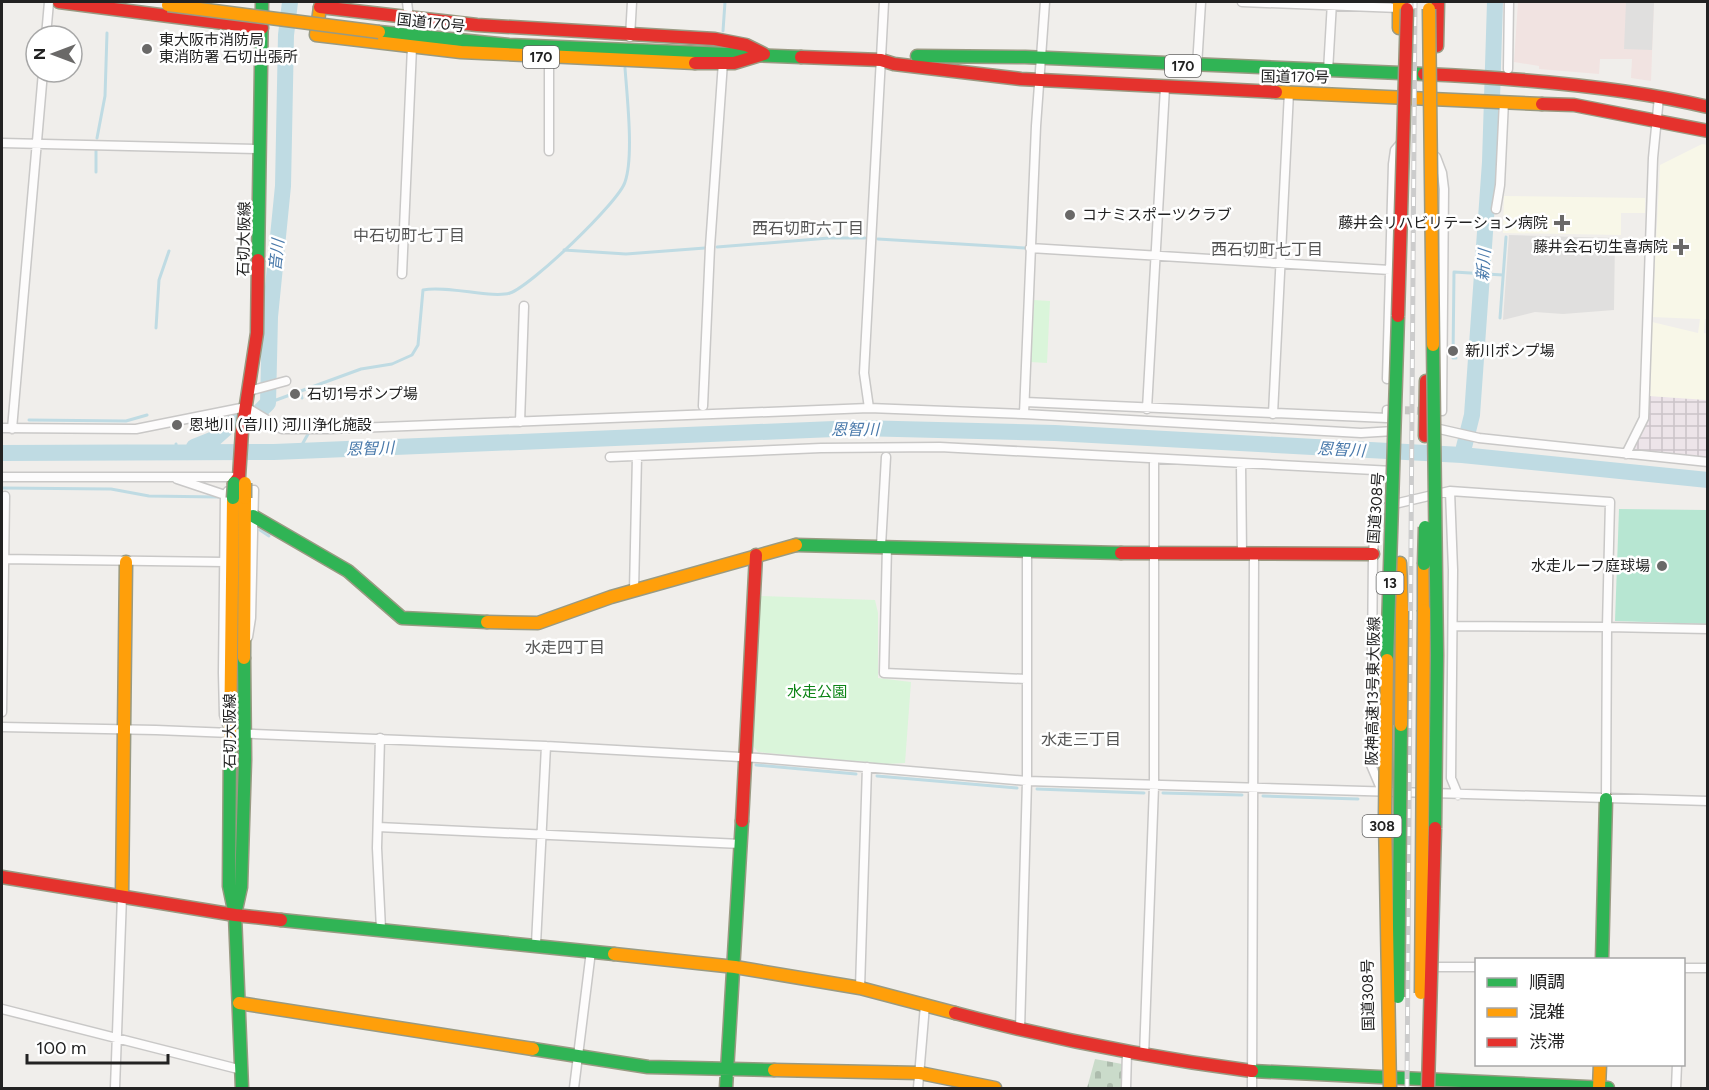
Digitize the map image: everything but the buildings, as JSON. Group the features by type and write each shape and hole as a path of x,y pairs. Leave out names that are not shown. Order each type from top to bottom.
{"main road":[{"path":"59,2 261,28"},
{"name":"国道170号","path":"137,2 379,28 509,45 723,57"},
{"name":"国道170号","path":"214,2 379,28 630,38 673,44 723,57"},
{"name":"石切大阪線","path":"236,915 229,886 234,497 239,479 246,407 255,390 262,2"},
{"path":"1430,2 1437,655 1432,1085"},
{"path":"1420,1089 1424,564 1432,434 1435,97 1432,77 1438,2"},
{"path":"1402,4 1403,76"},
{"name":"170","path":"320,7 409,18 630,38 724,41 752,47 764,54 746,61 723,57 549,57 412,47 316,35 320,7"},
{"name":"国道170号","path":"764,54 881,60 894,64 1040,79 1165,87 1401,95 1574,105 1707,131"},
{"name":"国道170号","path":"881,60 894,55 1041,57 1403,76 1486,78 1659,97 1707,107"},
{"name":"国道308号","path":"1387,1085 1382,970 1382,792 1387,563 1394,452 1403,76"},
{"name":"阪神高速13号東大阪線","path":"1387,1085 1387,655 1403,76"},
{"path":"1432,1085 1439,967 1440,795 1445,766 1439,565 1432,434 1426,114 1435,97"},
{"path":"1394,452 1401,476 1402,610 1396,1089"},
{"name":"石切大阪線","path":"234,497 244,656 245,734 241,886 236,915 242,1089"},
{"path":"253,516 356,577 377,594 398,616 407,620 538,623 634,591 800,544 1027,552 1373,554"},
{"path":"726,1089 735,967 756,555"},
{"path":"122,896 126,729 126,562"},
{"path":"1602,958 1606,799"},
{"path":"2,877 236,915 536,944 735,967 860,988 1020,1029 1144,1056 1252,1071 1387,1085 1599,1088 1600,1066"},
{"path":"238,1003 648,1067 920,1073 969,1080 995,1089"}],"street":[{"path":"47,24 49,2"},
{"path":"407,2 409,18"},
{"path":"630,38 632,2"},
{"path":"869,408 864,374 884,2"},
{"path":"1024,414 1030,248 1045,2"},
{"path":"1197,66 1201,2"},
{"path":"1242,2 1402,4"},
{"path":"1508,69 1509,2"},
{"path":"1328,71 1331,4"},
{"path":"402,274 412,47"},
{"path":"549,57 549,151"},
{"path":"703,406 710,247 723,57"},
{"path":"12,429 42,84"},
{"path":"1147,409 1165,87"},
{"path":"1273,414 1289,92"},
{"path":"1626,454 1644,418 1656,120 1659,97"},
{"path":"1496,209 1500,185 1501,101"},
{"path":"1025,402 1387,418 1393,164 1395,150 1401,142"},
{"path":"2,143 260,149"},
{"path":"1435,154 1442,173 1444,189 1442,411 1440,411"},
{"path":"1030,248 1390,270"},
{"path":"520,422 524,306"},
{"path":"255,390 286,381"},
{"path":"2,428 141,428 183,417 246,407 263,420 282,429 869,408 1024,414 1361,433 1394,432"},
{"path":"1432,434 1456,434 1707,462"},
{"path":"610,457 821,448 940,447 1393,471"},
{"path":"634,591 637,456"},
{"path":"886,457 884,673 1026,679"},
{"path":"1144,1056 1154,786 1154,463"},
{"path":"1241,464 1248,554 1253,789 1252,1089"},
{"path":"2,477 171,476 239,479"},
{"path":"171,476 234,497"},
{"path":"230,734 224,715 225,562 234,497 228,490 255,490 251,618 244,656"},
{"path":"1450,491 1453,626 1445,766 1458,795"},
{"path":"1382,792 1371,765 1373,554 1376,518 1385,507 1450,491 1610,502 1606,799"},
{"path":"2,712 5,496"},
{"path":"1020,1029 1027,781 1027,552"},
{"path":"3,559 225,562"},
{"path":"1453,626 1707,629"},
{"path":"2,727 126,729 546,746 745,757 1027,781 1440,795 1707,801"},
{"path":"380,738 378,827 381,929"},
{"path":"536,944 546,746"},
{"path":"860,988 867,767"},
{"path":"378,827 741,844"},
{"path":"115,1089 122,896"},
{"path":"574,1089 591,951"},
{"path":"1439,967 1475,967"},
{"path":"1685,968 1707,968"},
{"path":"918,1089 925,1005"},
{"path":"2,1009 242,1070"},
{"path":"1126,1089 1127,1052"},
{"path":"1676,1089 1677,1066"}],"shaded area":[{"path":"1518,2 1654,2 1651,81 1631,78 1632,59 1600,59 1599,74 1539,69 1539,66 1514,62"},
{"path":"1626,2 1654,2 1652,50 1624,49"},
{"name":"藤井会石切生喜病院","path":"1702,144 1708,145 1708,319 1705,319 1704,333 1708,334 1707,400 1650,396 1652,322 1698,333 1700,319 1652,317 1660,165"},
{"name":"藤井会リハビリテーション病院","path":"1504,196 1645,198 1645,213 1621,213 1621,235 1503,233"},
{"path":"1509,235 1615,238 1614,310 1563,314 1535,312 1503,320"},
{"path":"1650,396 1707,400 1707,462 1626,454 1644,418"}],"green space":[{"path":"1033,300 1050,301 1047,363 1030,362"},
{"name":"水走ルーフ庭球場","path":"1619,509 1707,510 1707,624 1615,621"},
{"name":"水走公園","path":"759,596 875,600 878,613 878,678 911,682 905,763 886,764 758,752 752,745"},
{"path":"1095,1059 1122,1064 1121,1088 1087,1088"}],"waterway":[{"name":"音川","path":"194,447 214,439 232,423 256,415 268,403 270,317 283,186 286,35 290,2"},
{"path":"723,31 725,2"},
{"name":"新川","path":"1462,455 1472,415 1490,162 1495,2"},
{"path":"97,138 105,96 107,33"},
{"path":"268,403 361,369 392,364 412,355 418,345 423,290 510,293 536,276 554,260 592,224 625,182 629,158 625,68"},
{"path":"96,149 96,172"},
{"path":"1500,318 1506,237"},
{"path":"717,247 829,238 865,238"},
{"path":"878,239 1025,248"},
{"path":"564,250 626,254 705,248"},
{"path":"156,328 159,280 169,251"},
{"path":"1456,358 1453,358 1454,272 1503,275"},
{"name":"新川","path":"1471,359 1476,360"},
{"path":"300,392 302,398"},
{"name":"音川","path":"262,400 268,394"},
{"path":"29,420 126,421 147,415"},
{"name":"恩智川","path":"2,453 274,452 858,428 1055,433 1462,455 1708,480"},
{"path":"299,450 308,434"},
{"name":"恩智川","path":"176,444 177,453"},
{"path":"2,488 111,489 149,496 218,497"},
{"path":"260,530 269,536"},
{"path":"756,765 856,774"},
{"path":"877,776 1017,788"},
{"path":"1037,789 1144,793"},
{"path":"1163,793 1242,795"},
{"path":"1263,796 1358,799"}],"tunnel":[{"path":"1393,410 1428,411"}],"railway":[{"path":"1407,1088 1415,2"}],"traffic: fast":[{"path":"258,260 262,2"},
{"path":"379,32 509,45 801,57"},
{"path":"917,56 1025,57 1424,74"},
{"path":"1387,660 1398,316"},
{"path":"1433,345 1437,655 1435,828"},
{"path":"233,498 234,483"},
{"path":"253,516 348,571 402,618 487,622"},
{"path":"1424,564 1425,527"},
{"path":"796,545 1121,553"},
{"path":"236,910 241,887 245,760 244,658"},
{"path":"1398,997 1401,725"},
{"path":"230,744 229,886 235,915 242,1088"},
{"path":"1602,958 1606,799"},
{"path":"726,1088 742,821"},
{"path":"281,920 614,954"},
{"path":"533,1049 648,1067 774,1070"},
{"path":"1252,1071 1608,1088"}],"traffic: slow":[{"path":"1399,2 1399,28"},
{"path":"168,5 379,32"},
{"path":"320,7 316,35 461,52 695,63"},
{"path":"1429,9 1433,345"},
{"path":"1276,92 1542,104"},
{"path":"245,483 245,498"},
{"path":"230,744 233,498"},
{"path":"244,658 245,498"},
{"path":"487,622 538,623 611,597 796,545"},
{"path":"122,896 126,562"},
{"path":"1400,563 1402,611"},
{"path":"1424,564 1424,610"},
{"path":"1421,993 1424,610"},
{"path":"1401,725 1402,611"},
{"path":"1387,660 1385,818 1390,1088"},
{"path":"614,954 735,967 860,988 955,1013"},
{"path":"239,1003 533,1049"},
{"path":"1599,1088 1600,1066"},
{"path":"774,1070 920,1073 995,1088"}],"traffic: jam":[{"path":"59,2 262,28"},
{"path":"1437,46 1438,2"},
{"path":"320,7 477,25 715,39 746,45 764,54 734,63 695,63"},
{"path":"1398,316 1407,9"},
{"path":"801,57 881,60 894,64 1021,79 1276,92"},
{"path":"1424,74 1603,88 1708,107"},
{"path":"1542,104 1574,105 1708,131"},
{"path":"234,483 239,477 242,431 257,333 258,260"},
{"path":"1425,436 1426,381"},
{"path":"1121,553 1373,554"},
{"path":"742,821 756,555"},
{"path":"1428,1088 1435,828"},
{"path":"2,877 235,915 281,920"},
{"path":"955,1013 1103,1047 1252,1071"}],"place":[{"name":"東大阪市消防局 東消防署 石切出張所","path":"147,49"},
{"name":"コナミスポーツクラブ","path":"1070,215"},
{"name":"藤井会リハビリテーション病院","path":"1562,223"},
{"name":"藤井会石切生喜病院","path":"1681,247"},
{"name":"新川ポンプ場","path":"1453,351"},
{"name":"石切1号ポンプ場","path":"295,394"},
{"name":"恩地川 (音川) 河川浄化施設","path":"177,425"},
{"name":"水走ルーフ庭球場","path":"1662,566"}],"district":[{"name":"西石切町六丁目","path":"808,228"},
{"name":"中石切町七丁目","path":"409,235"},
{"name":"西石切町七丁目","path":"1267,249"},
{"name":"水走四丁目","path":"565,647"},
{"name":"水走三丁目","path":"1081,739"}]}
